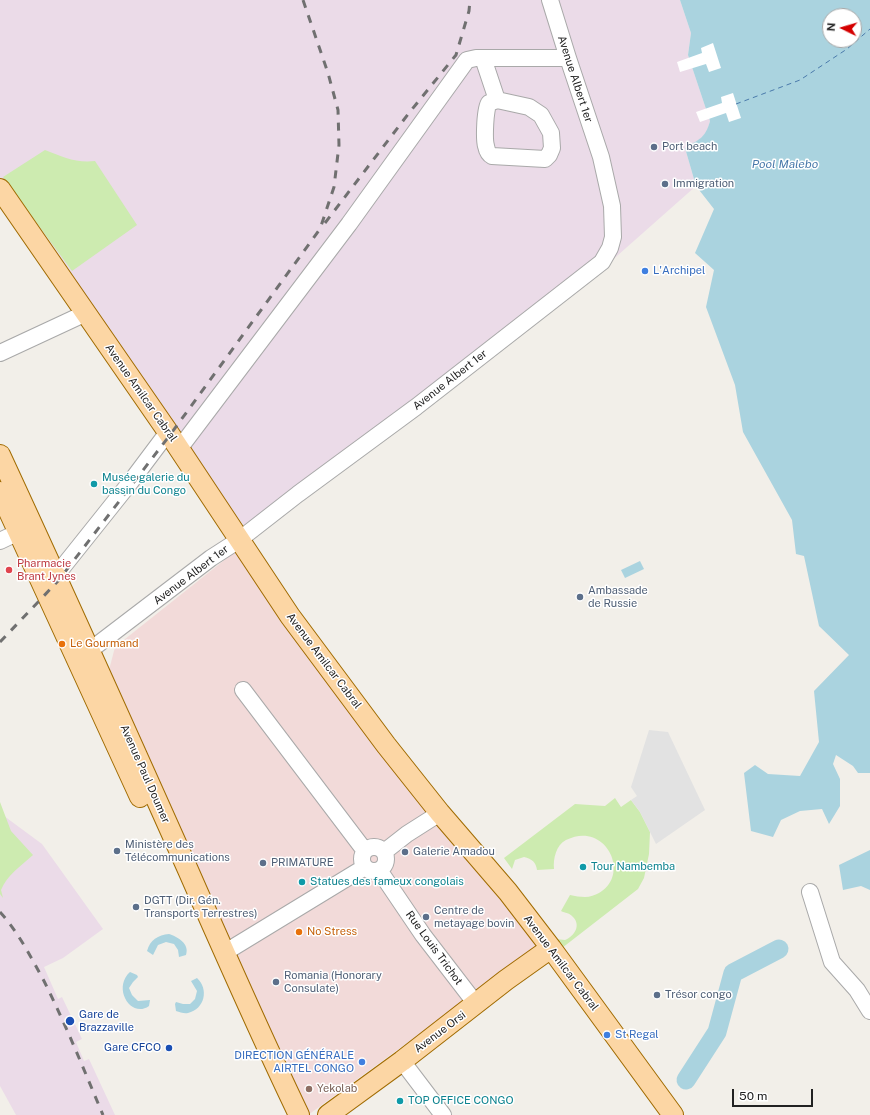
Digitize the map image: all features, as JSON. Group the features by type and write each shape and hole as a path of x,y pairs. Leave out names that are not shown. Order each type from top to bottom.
{"main road":[{"name":"Avenue Amilcar Cabral","path":"0,188 168,432 238,540 290,616 440,813 508,892 551,948 673,1115"},
{"name":"Avenue Paul Doumer","path":"0,455 6,494 26,529 165,835 265,1068 288,1115"},
{"name":"Avenue Paul Doumer","path":"165,835 224,953 274,1064 299,1115"},
{"name":"Avenue Orsi","path":"328,1115 551,948"}],"street":[{"name":"Avenue Albert 1er","path":"83,655 211,558 238,540 416,407 602,262 610,248 613,237 612,206 601,157 550,0"},
{"path":"483,58 497,100"},
{"path":"179,449 349,224 463,64 467,60 483,58 568,58"},
{"path":"497,100 529,107 542,115 551,133 552,148 549,155 545,159 492,156 488,153 486,146 486,108 489,103 497,100"},
{"path":"0,353 86,313"},
{"path":"50,583 129,484 168,432"},
{"path":"0,541 26,529"},
{"name":"Rue Louis Trichot","path":"243,690 423,935 476,1004"},
{"path":"224,953 370,862 384,867 387,858 384,852 407,834 440,813"},
{"path":"810,892 832,962 857,990 870,1011"},
{"path":"402,1061 443,1115"}],"shaded area":[{"path":"0,0 680,0 691,33 688,55 710,121 707,132 700,139 685,148 696,186 600,271 252,537 178,435 0,178"},
{"path":"237,550 539,947 308,1115 108,674 115,647"},
{"path":"649,730 668,732 705,810 656,844 640,812 631,800 637,796 631,787"},
{"path":"0,813 42,844 103,929 63,958 44,967 58,999 62,997 82,1039 76,1042 84,1061 89,1059 115,1115 16,1115 0,1086"}],"green space":[{"path":"45,150 75,160 95,161 137,225 72,271 3,177"},
{"path":"615,798 621,807 631,800 640,812 650,832 649,854 644,878 638,889 562,948 556,939 565,940 572,936 576,930 577,923 572,916 561,911 570,895 583,897 591,896 599,893 609,884 613,874 613,863 610,852 602,843 592,837 580,836 566,840 560,845 554,861 554,869 537,870 533,861 524,857 515,860 512,869 504,858 575,804 605,806"},
{"path":"0,802 11,831 33,855 7,880 1,890 3,898 0,894"}],"water":[{"name":"Pool Malebo","path":"680,0 870,0 870,773 858,773 853,766 836,755 833,764 840,779 840,806 829,824 822,809 800,811 781,820 773,837 751,831 744,773 755,765 768,774 800,776 819,742 814,691 849,655 819,626 804,556 796,554 792,520 743,432 735,385 706,307 714,270 695,253 714,209 696,186 685,148 704,135 710,121 688,55 691,33"},
{"path":"640,561 644,569 625,578 621,570"},
{"path":"870,850 870,890 861,886 843,890 839,865"},
{"path":"169,934 185,944 187,951 186,955 179,957 178,950 174,944 166,942 158,945 153,955 147,951 152,941"},
{"path":"130,972 138,977 129,988 132,995 138,1001 150,1000 149,1006 142,1009 136,1008 130,1005 126,1000 123,993 123,986 125,979"},
{"path":"197,978 201,982 204,993 201,1003 194,1011 188,1013 176,1011 176,1002 190,1004 195,999 197,991 191,981"}],"pier":[{"path":"713,43 721,68 709,72 706,64 680,72 677,62 702,53 701,48"},
{"path":"733,93 741,118 729,122 726,113 700,122 696,112 722,103 721,97"}],"waterway":[{"path":"686,1080 717,1032 733,973 779,949"}],"ferry route":[{"path":"736,104 800,80 847,49 870,29"}],"railway":[{"path":"0,642 58,581 170,435 320,229 334,187 339,145 338,110 328,73 303,0"},
{"path":"325,223 409,113 456,55 469,11 470,0"},
{"path":"0,912 18,936 44,981 103,1115"}],"place":[{"name":"Port beach","path":"654,147"},
{"name":"Immigration","path":"665,184"},
{"name":"L'Archipel","path":"645,271"},
{"name":"Musée galerie du bassin du Congo","path":"94,484"},
{"name":"Pharmacie Brant Jynes","path":"9,570"},
{"name":"Ambassade de Russie","path":"580,597"},
{"name":"Le Gourmand","path":"62,644"},
{"name":"Ministère des Télécommunications","path":"117,851"},
{"name":"Galerie Amadou","path":"405,852"},
{"name":"PRIMATURE","path":"263,863"},
{"name":"Tour Nambemba","path":"583,867"},
{"name":"Statues des fameux congolais","path":"302,882"},
{"name":"DGTT (Dir. Gén. Transports Terrestres)","path":"136,907"},
{"name":"Centre de metayage bovin","path":"426,917"},
{"name":"No Stress","path":"299,932"},
{"name":"Romania (Honorary Consulate)","path":"276,982"},
{"name":"Trésor congo","path":"657,995"},
{"name":"Gare de Brazzaville","path":"70,1021"},
{"name":"St Regal","path":"607,1035"},
{"name":"Gare CFCO","path":"169,1048"},
{"name":"DIRECTION GÉNÉRALE AIRTEL CONGO","path":"362,1062"},
{"name":"Yekolab","path":"309,1089"},
{"name":"TOP OFFICE CONGO","path":"400,1101"}]}
